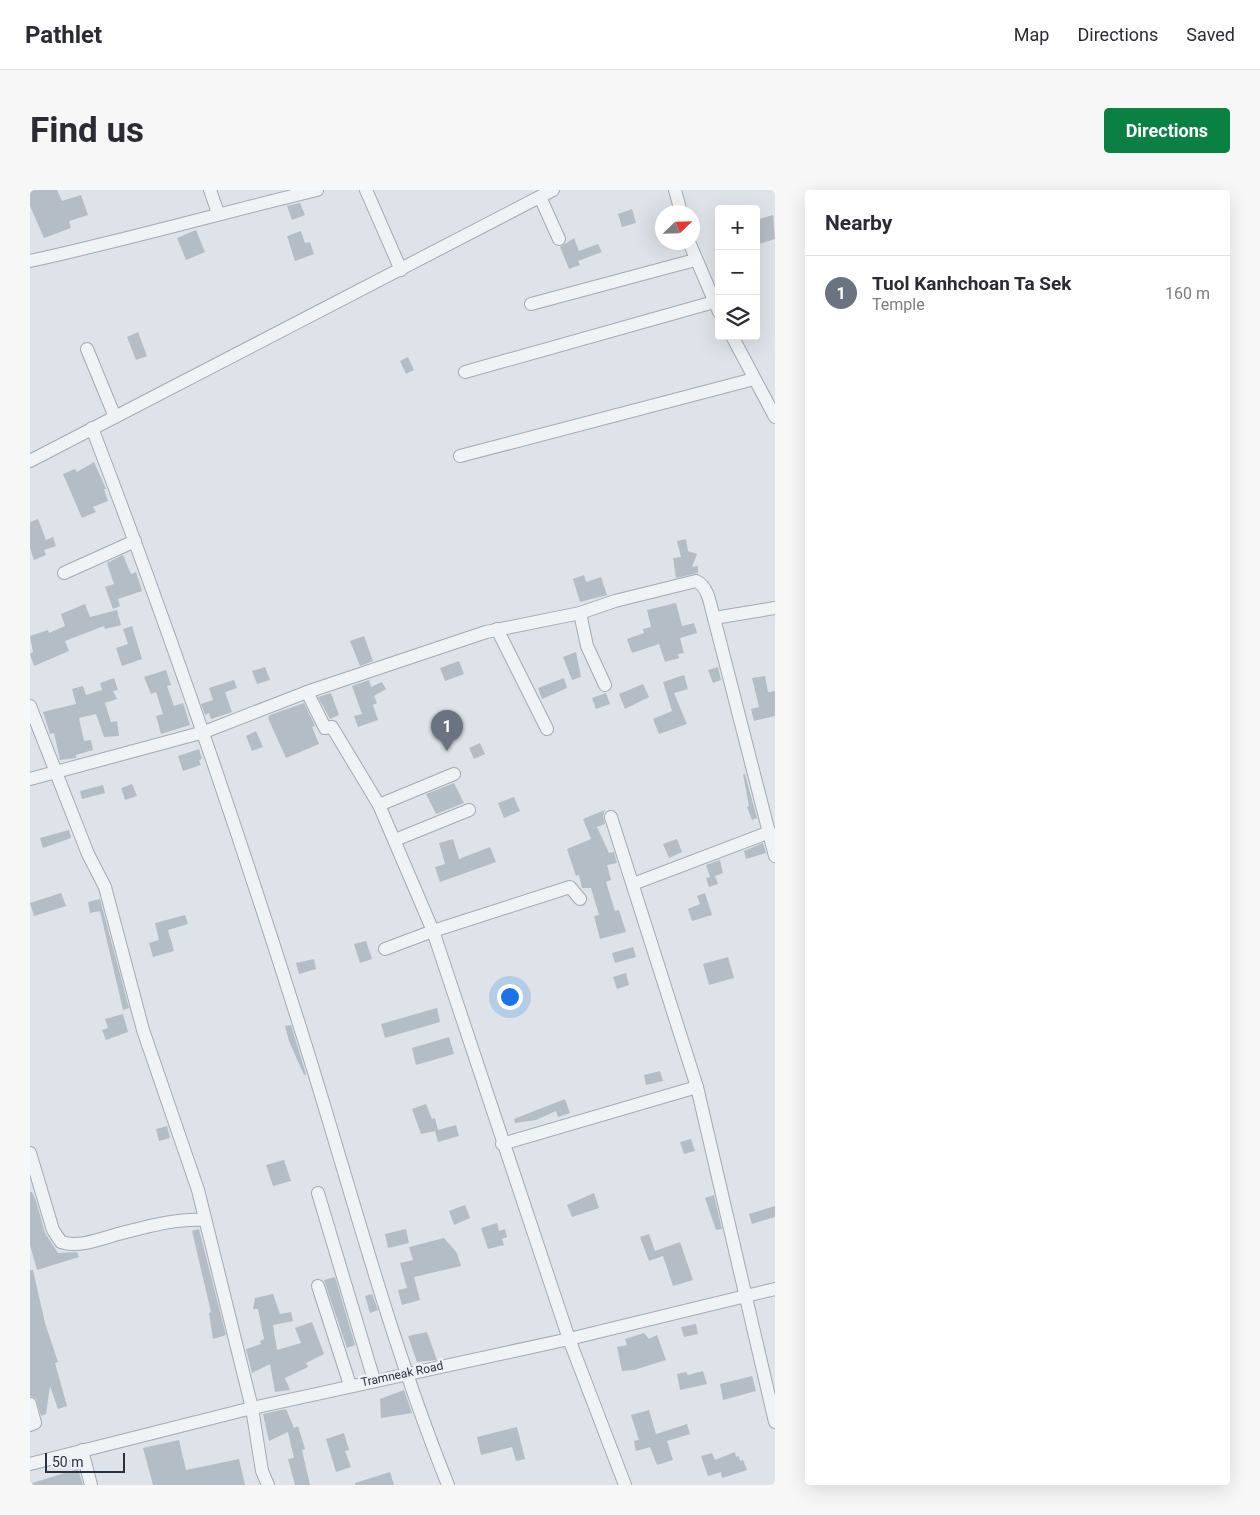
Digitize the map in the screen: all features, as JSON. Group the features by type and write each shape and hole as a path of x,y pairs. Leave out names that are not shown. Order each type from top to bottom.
{"street":[{"path":"210,190 218,213"},
{"path":"30,261 99,246 218,213 317,190"},
{"path":"366,190 401,270"},
{"path":"30,461 552,190"},
{"path":"675,190 679,205"},
{"path":"540,197 559,239"},
{"path":"692,250 715,305"},
{"path":"531,304 695,260"},
{"path":"465,372 715,307"},
{"path":"734,340 775,418"},
{"path":"87,349 115,417"},
{"path":"460,456 754,378"},
{"path":"92,428 136,542 204,732 307,1051 406,1373 448,1485"},
{"path":"64,573 136,542"},
{"path":"30,778 204,732 308,692 497,629 580,613 615,601 696,581 702,584 706,591 714,618 771,825 775,856"},
{"path":"714,618 775,608"},
{"path":"580,613 587,646 606,685"},
{"path":"497,629 547,729"},
{"path":"308,692 325,728 332,727 379,805 433,931 568,1339 625,1485"},
{"path":"30,706 88,854 106,887 143,1030 198,1190 252,1408 262,1472 268,1485"},
{"path":"379,805 454,774"},
{"path":"395,840 469,810"},
{"path":"611,817 696,1087 775,1422"},
{"path":"633,884 771,825"},
{"path":"385,949 433,931 570,887 580,899"},
{"path":"502,1144 696,1087"},
{"path":"30,1153 53,1230 61,1242 67,1244 89,1242 189,1219 205,1220"},
{"path":"318,1193 374,1380"},
{"path":"318,1286 350,1386"},
{"name":"Tramneak Road","path":"30,1464 252,1408 568,1339 775,1288"},
{"path":"30,1404 35,1423 30,1424"},
{"path":"82,1450 91,1485"}],"building":[{"path":"30,190 57,190 62,201 81,195 88,215 69,221 71,228 44,238 30,206"},
{"path":"300,203 305,215 292,220 287,206"},
{"path":"632,209 636,223 622,227 618,214"},
{"path":"773,215 775,239 760,244 760,219"},
{"path":"196,230 205,252 186,260 177,238"},
{"path":"301,231 305,243 310,242 314,254 295,261 287,236"},
{"path":"574,238 579,251 598,244 602,252 578,261 580,265 569,269 560,247"},
{"path":"138,332 147,356 136,360 127,337"},
{"path":"408,357 414,370 406,374 400,361"},
{"path":"94,462 106,489 104,489 108,501 93,507 96,512 82,518 63,474 75,469 77,472"},
{"path":"38,519 46,540 53,537 56,546 44,550 46,555 34,560 30,548 30,522"},
{"path":"686,539 688,551 697,554 692,567 698,566 698,573 676,578 673,558 681,557 677,541"},
{"path":"123,555 131,574 136,572 142,591 118,599 120,606 113,609 105,587 114,584 107,563"},
{"path":"584,575 586,582 601,577 607,595 580,602 573,579"},
{"path":"676,603 682,626 694,623 697,633 680,638 684,653 678,654 679,658 665,662 659,644 632,653 627,639 644,633 643,629 651,627 647,610"},
{"path":"85,604 90,617 117,610 121,625 105,629 104,626 65,641 69,651 34,666 30,654 33,652 30,636 48,630 49,633 65,626 61,614"},
{"path":"132,626 142,659 122,666 116,648 128,644 123,629"},
{"path":"364,636 373,661 360,666 350,641"},
{"path":"576,652 581,677 572,680 563,657"},
{"path":"459,661 464,674 445,681 440,668"},
{"path":"265,667 270,680 257,684 252,671"},
{"path":"718,667 721,680 713,683 708,670"},
{"path":"166,670 171,685 167,686 174,706 183,703 190,725 161,734 156,716 163,714 156,692 151,694 144,677"},
{"path":"684,675 688,689 674,693 687,724 659,734 653,719 672,711 663,682"},
{"path":"765,676 768,692 775,691 775,716 754,721 751,709 759,707 752,678"},
{"path":"114,678 118,690 113,691 117,699 105,703 111,722 117,721 119,736 104,737 96,714 79,718 84,741 91,740 93,750 76,755 76,758 60,760 54,733 50,734 43,712 76,704 72,689 83,686 86,695 102,690 100,683"},
{"path":"564,678 567,688 542,699 538,688"},
{"path":"234,680 237,688 225,692 232,712 211,719 209,713 205,715 201,704 213,700 209,688"},
{"path":"369,680 371,687 382,682 386,689 374,696 377,703 373,705 378,720 358,727 354,716 362,714 352,686"},
{"path":"643,684 649,697 625,709 619,694"},
{"path":"331,693 339,715 330,719 318,697"},
{"path":"606,693 610,704 596,709 592,698"},
{"path":"304,703 315,726 312,727 319,744 286,758 268,718 270,715"},
{"path":"256,731 263,747 252,751 246,736"},
{"path":"480,743 485,754 474,759 469,748"},
{"path":"199,749 202,759 199,760 201,765 183,771 178,756"},
{"path":"743,774 745,774 757,818 752,820 747,807 749,806"},
{"path":"454,783 464,803 436,814 426,794"},
{"path":"132,784 137,796 125,800 121,788"},
{"path":"103,785 105,793 82,799 80,791"},
{"path":"514,797 520,811 504,818 498,803"},
{"path":"605,810 603,816 605,824 597,827 609,853 614,852 617,863 607,865 611,880 606,882 615,911 619,910 626,932 600,939 594,916 599,915 591,888 582,888 579,875 576,876 567,849 591,839 583,819"},
{"path":"69,830 71,838 43,848 40,838"},
{"path":"453,839 459,859 490,847 496,862 440,882 435,867 445,864 439,843"},
{"path":"677,839 682,852 669,858 663,844"},
{"path":"763,843 766,853 746,859 744,851"},
{"path":"720,860 723,873 715,876 718,884 709,887 706,878 710,877 706,865"},
{"path":"61,893 66,906 34,916 30,903"},
{"path":"705,893 712,915 692,921 688,909 700,904 697,896"},
{"path":"100,899 129,1008 123,1010 100,911 90,913 88,902"},
{"path":"185,915 188,924 168,930 174,951 153,957 149,943 159,940 155,923"},
{"path":"366,941 372,959 360,963 354,944"},
{"path":"633,947 636,957 615,963 612,953"},
{"path":"728,957 734,978 709,985 703,964"},
{"path":"314,959 316,969 299,974 296,963"},
{"path":"626,973 629,985 617,989 613,977"},
{"path":"437,1008 440,1022 385,1038 381,1024"},
{"path":"123,1014 128,1032 106,1040 102,1030 108,1028 105,1019"},
{"path":"291,1025 306,1074 304,1075 289,1041 285,1026"},
{"path":"449,1037 454,1054 416,1065 412,1048"},
{"path":"660,1071 663,1081 646,1085 644,1075"},
{"path":"565,1099 570,1113 558,1117 556,1111 536,1120 515,1123 514,1119"},
{"path":"426,1104 432,1119 435,1118 438,1130 456,1125 459,1136 438,1142 435,1131 421,1134 412,1109"},
{"path":"167,1126 170,1138 159,1141 156,1129"},
{"path":"691,1139 695,1151 684,1154 680,1142"},
{"path":"284,1160 291,1181 273,1186 266,1165"},
{"path":"30,1192 32,1192 36,1201 45,1233 58,1253 77,1252 79,1257 37,1270 30,1245"},
{"path":"594,1193 599,1208 572,1217 567,1205"},
{"path":"714,1195 722,1229 716,1230 705,1198"},
{"path":"465,1205 470,1218 454,1225 449,1211"},
{"path":"775,1206 775,1217 752,1224 749,1214"},
{"path":"497,1223 499,1231 505,1229 507,1237 502,1239 504,1245 488,1249 481,1228"},
{"path":"199,1229 226,1335 213,1339 209,1313 211,1312 192,1231"},
{"path":"406,1229 409,1243 388,1248 385,1234"},
{"path":"649,1234 655,1251 680,1242 693,1280 673,1286 663,1256 649,1261 640,1237"},
{"path":"444,1238 457,1253 461,1266 414,1277 420,1300 402,1305 398,1290 407,1288 400,1263 413,1260 409,1247"},
{"path":"30,1270 33,1270 45,1323 58,1362 55,1363 67,1406 58,1409 50,1386 46,1414 41,1416 36,1399 30,1396"},
{"path":"335,1277 355,1345 347,1348 324,1280"},
{"path":"273,1294 280,1314 291,1312 293,1321 273,1325 277,1350 301,1343 295,1328 312,1322 324,1354 306,1363 308,1367 285,1378 290,1390 275,1392 270,1364 252,1373 246,1349 261,1344 260,1341 264,1339 258,1309 253,1309 255,1298"},
{"path":"372,1294 378,1310 370,1313 365,1296"},
{"path":"696,1324 698,1334 684,1337 681,1327"},
{"path":"427,1332 437,1360 417,1362 408,1336"},
{"path":"644,1333 649,1339 657,1335 666,1360 634,1370 622,1371 617,1347 627,1345 625,1339"},
{"path":"703,1371 707,1384 680,1390 677,1374 686,1372 688,1375"},
{"path":"752,1376 756,1391 723,1400 720,1384"},
{"path":"404,1390 412,1413 381,1418 380,1399"},
{"path":"286,1409 294,1428 298,1426 305,1449 302,1450 310,1485 295,1485 288,1459 294,1458 288,1432 269,1441 263,1414"},
{"path":"649,1410 656,1434 687,1424 690,1434 667,1441 673,1460 657,1465 650,1447 636,1451 634,1441 639,1440 631,1415"},
{"path":"517,1427 525,1459 516,1461 512,1447 481,1455 477,1437"},
{"path":"344,1433 349,1450 345,1451 351,1467 336,1472 326,1439"},
{"path":"179,1440 186,1470 239,1459 245,1485 153,1485 143,1448"},
{"path":"735,1452 736,1457 739,1456 740,1461 743,1460 747,1470 722,1478 721,1472 708,1476 701,1456 712,1453 715,1460"},
{"path":"78,1469 83,1485 33,1485 32,1483"},
{"path":"390,1472 394,1485 355,1485 355,1483"}],"place":[{"name":"Tuol Kanhchoan Ta Sek","path":"447,751"}]}
